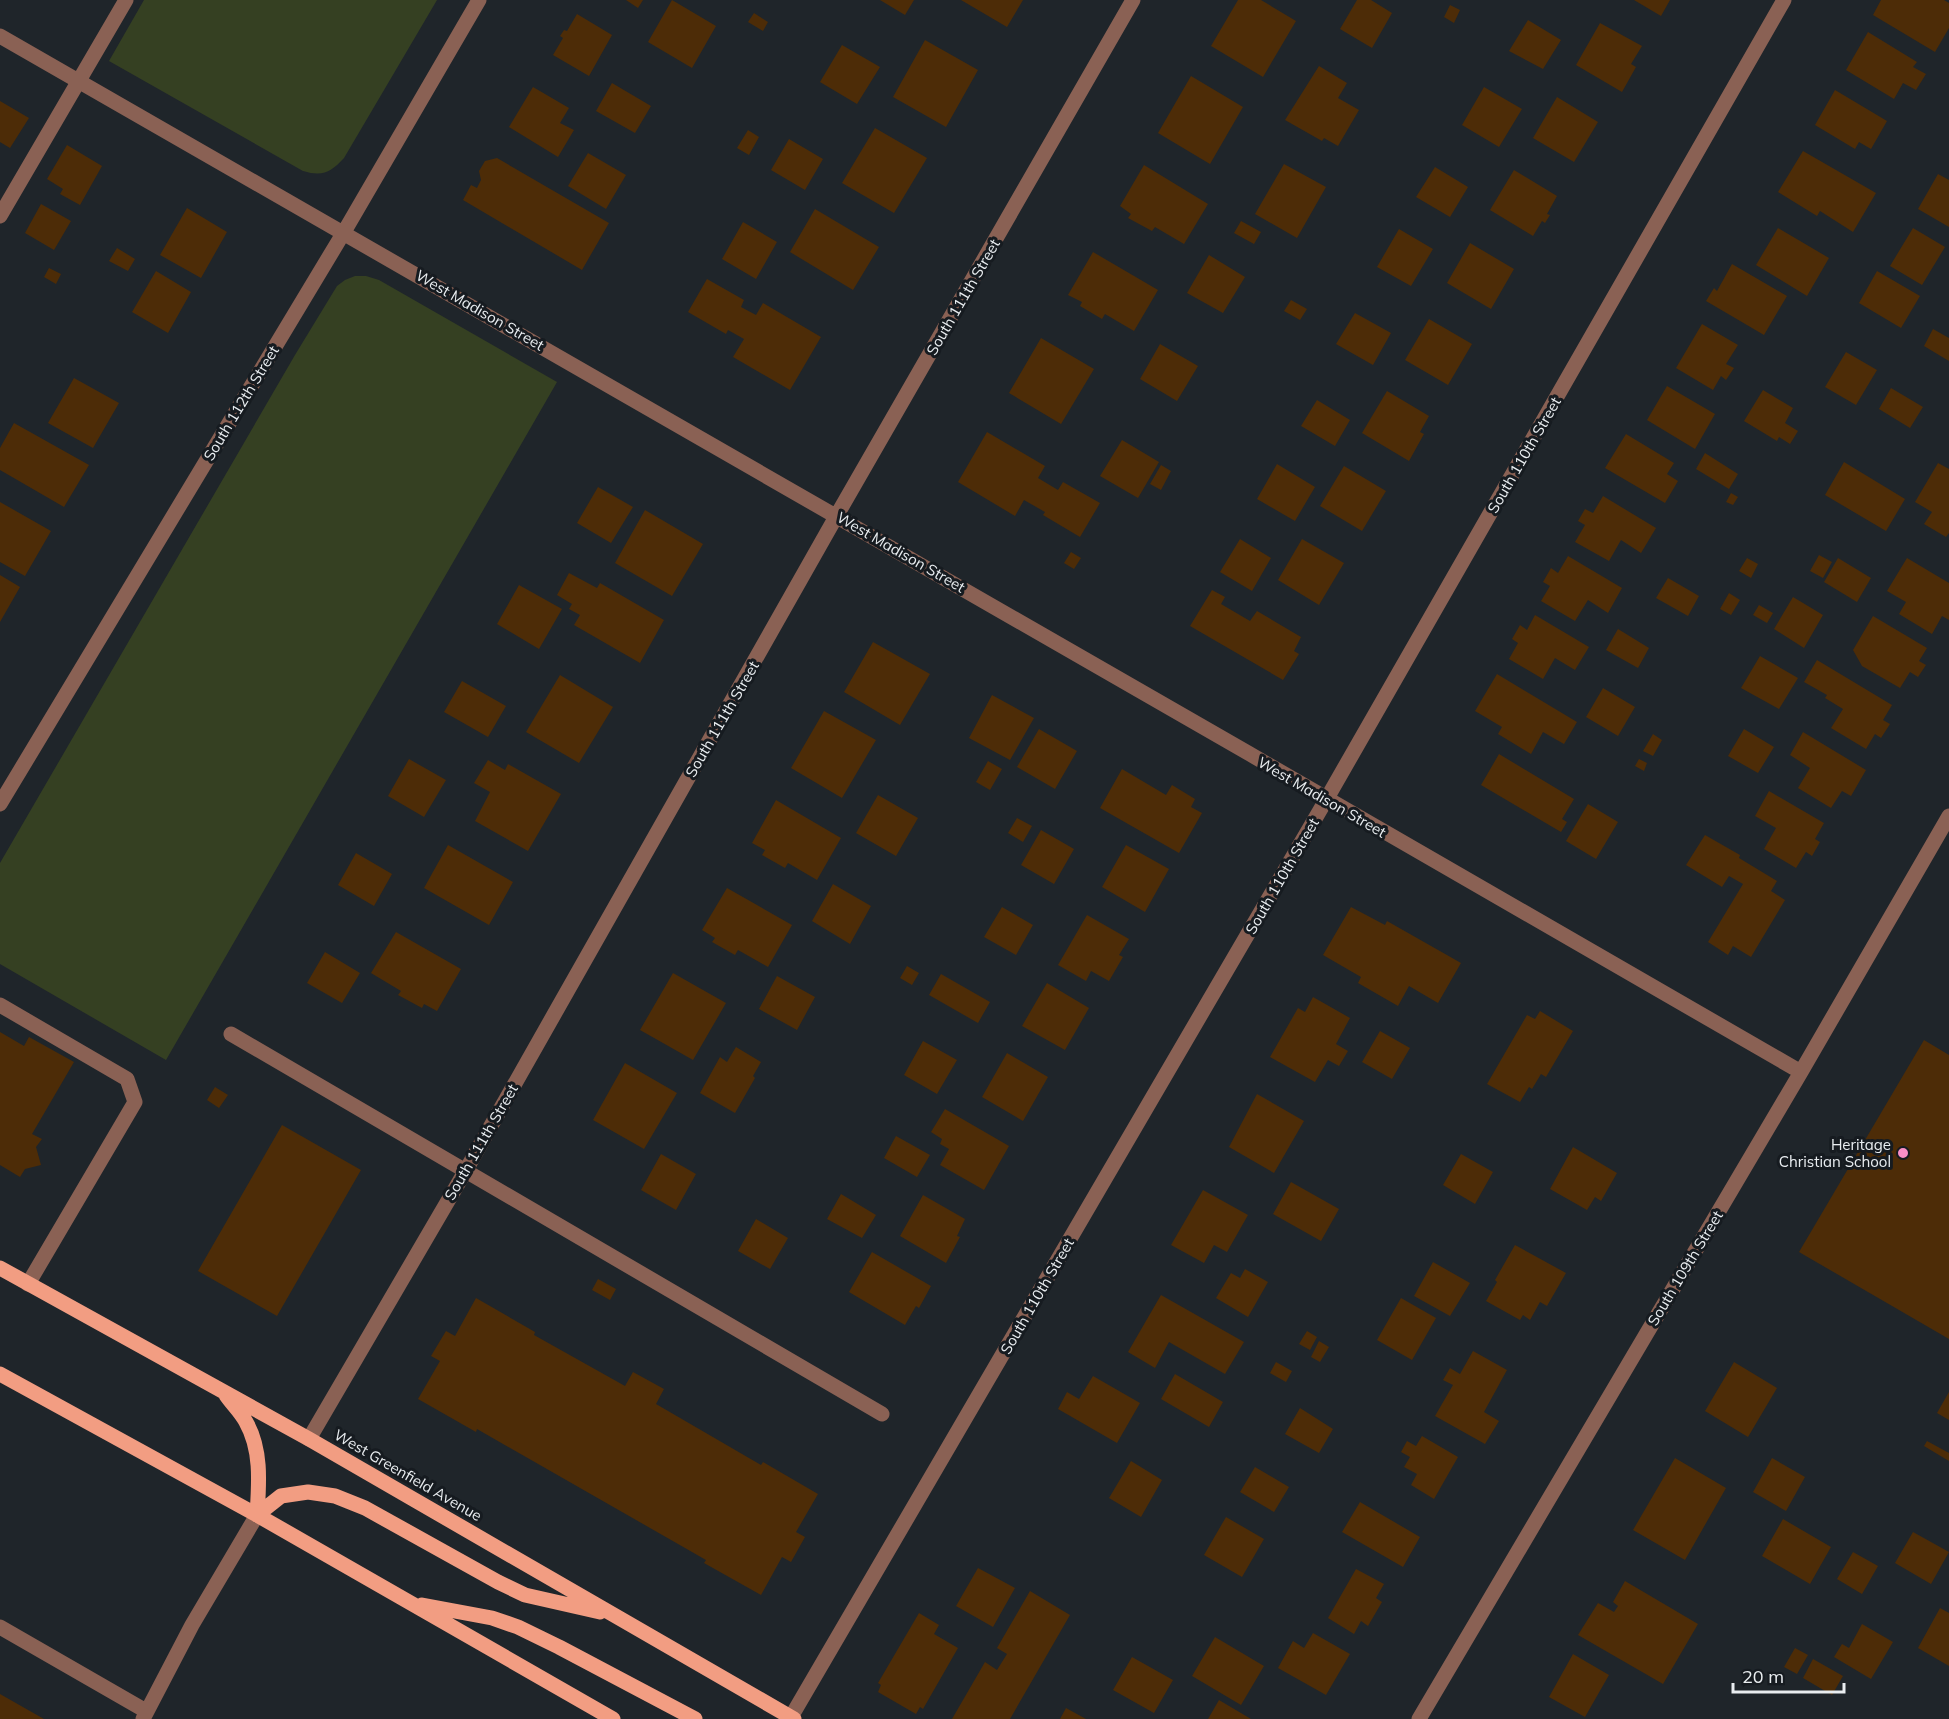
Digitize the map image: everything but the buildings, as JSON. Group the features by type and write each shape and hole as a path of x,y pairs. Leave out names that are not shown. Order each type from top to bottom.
{"main road":[{"name":"West Greenfield Avenue","path":"0,1268 309,1439 791,1718"},
{"path":"0,1374 257,1515 613,1719"},
{"path":"222,1390 246,1422 257,1449 260,1479 257,1515"},
{"path":"257,1515 281,1496 308,1492 335,1496 365,1508 525,1595 614,1615"},
{"path":"411,1603 492,1618 518,1627 695,1719"}],"street":[{"path":"0,216 126,0"},
{"name":"South 112th Street","path":"0,804 344,232 480,0"},
{"name":"South 111th Street","path":"309,1439 1133,0"},
{"name":"South 110th Street","path":"791,1718 1326,800 1784,0"},
{"name":"West Madison Street","path":"0,36 837,515 1326,800 1801,1072"},
{"name":"South 109th Street","path":"1419,1719 1801,1072 1949,816"},
{"path":"0,1005 127,1079 135,1102 28,1284"},
{"path":"231,1034 882,1414"},
{"path":"0,1627 144,1715 192,1625 257,1515"}],"green space":[{"path":"144,0 437,0 344,158 331,170 316,173 303,171 109,61"},
{"path":"355,276 366,276 379,280 557,382 166,1060 0,964 0,863 295,355 337,286"}],"place":[{"name":"Heritage Christian School","path":"1903,1153"}]}
